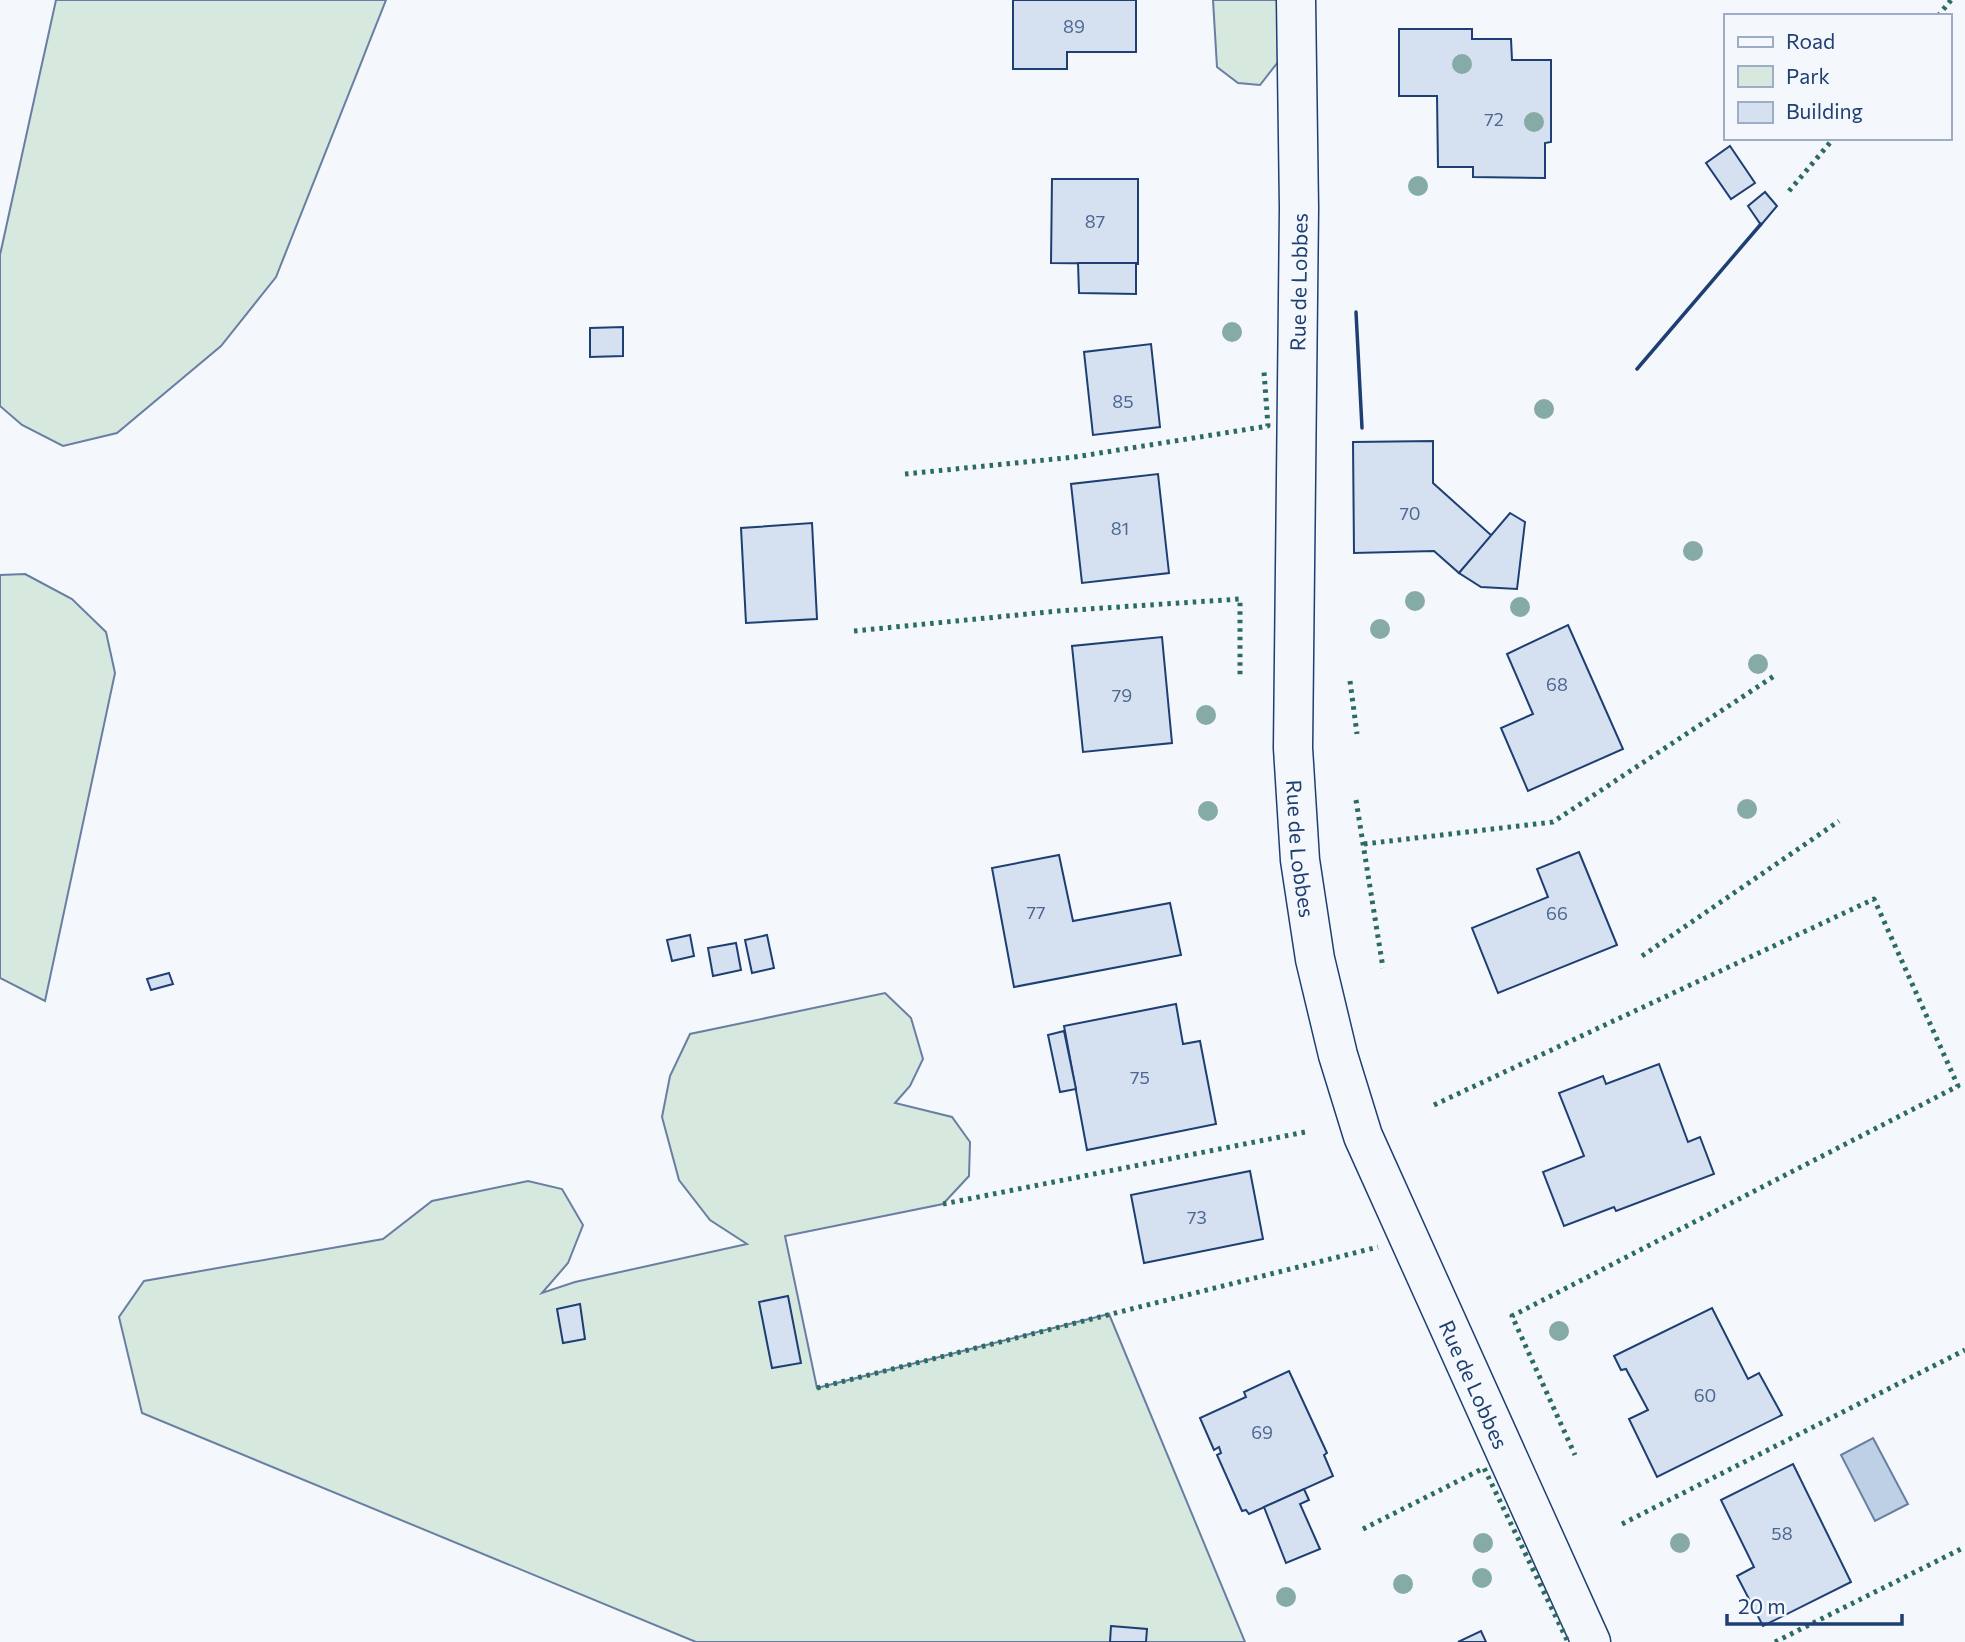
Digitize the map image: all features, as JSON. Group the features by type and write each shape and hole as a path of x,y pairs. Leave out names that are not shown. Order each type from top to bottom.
{"street":[{"name":"Rue de Lobbes","path":"1296,0 1299,208 1293,748 1300,860 1315,960 1338,1055 1363,1136 1591,1642"}],"green space":[{"path":"56,0 386,0 276,277 221,346 117,433 63,446 22,425 0,406 0,255"},
{"path":"1213,0 1296,0 1278,62 1260,85 1238,83 1217,67"},
{"path":"25,574 72,599 106,632 115,673 45,1001 0,978 0,575"},
{"path":"885,993 911,1018 923,1059 910,1086 895,1103 952,1117 970,1142 969,1176 943,1204 785,1236 817,1388 1109,1314 1245,1642 696,1642 142,1413 119,1317 144,1281 383,1239 432,1201 528,1181 562,1189 583,1225 568,1263 542,1293 575,1282 747,1244 710,1220 679,1180 662,1117 670,1076 690,1034"}],"water":[{"path":"1873,1438 1908,1504 1875,1521 1841,1455"}],"building":[{"path":"1013,0 1136,0 1136,52 1067,52 1067,69 1013,69"},
{"path":"1399,29 1472,29 1472,39 1511,39 1512,60 1551,60 1551,142 1545,143 1545,178 1473,177 1473,167 1438,167 1437,96 1399,96"},
{"path":"1730,146 1755,183 1731,199 1706,163"},
{"path":"1052,179 1138,179 1138,264 1051,263"},
{"path":"1765,192 1777,206 1761,225 1748,206"},
{"path":"1078,263 1136,263 1136,294 1079,293"},
{"path":"623,327 623,356 590,357 590,328"},
{"path":"1151,344 1160,427 1093,435 1084,352"},
{"path":"1433,441 1433,483 1492,536 1459,573 1434,551 1354,553 1353,442"},
{"path":"1158,474 1169,573 1082,583 1071,484"},
{"path":"1510,513 1525,522 1517,589 1481,587 1459,573"},
{"path":"812,523 817,619 746,623 741,528"},
{"path":"1568,625 1623,749 1528,791 1501,728 1533,714 1507,654"},
{"path":"1162,637 1172,743 1083,752 1072,646"},
{"path":"1579,852 1617,945 1498,993 1472,928 1548,897 1537,869"},
{"path":"1059,855 1073,921 1170,903 1181,955 1014,987 992,868"},
{"path":"690,935 694,956 672,961 667,940"},
{"path":"767,935 774,968 752,973 745,940"},
{"path":"736,943 741,970 713,976 708,948"},
{"path":"169,973 173,984 151,990 147,979"},
{"path":"1176,1004 1183,1044 1200,1041 1216,1124 1087,1150 1064,1026"},
{"path":"1064,1031 1076,1089 1060,1092 1048,1035"},
{"path":"1659,1064 1688,1142 1700,1137 1714,1174 1616,1211 1614,1207 1564,1226 1543,1172 1584,1156 1559,1093 1603,1076 1606,1084"},
{"path":"1250,1171 1263,1239 1144,1263 1131,1195"},
{"path":"788,1296 801,1363 772,1368 759,1302"},
{"path":"580,1304 585,1339 563,1343 557,1309"},
{"path":"1712,1308 1748,1379 1759,1373 1782,1415 1657,1477 1629,1419 1648,1410 1626,1369 1621,1370 1614,1356"},
{"path":"1289,1371 1327,1453 1324,1455 1333,1476 1249,1514 1246,1510 1242,1511 1217,1455 1221,1453 1219,1447 1214,1450 1200,1418 1246,1397 1244,1392"},
{"path":"1793,1464 1851,1582 1763,1626 1737,1576 1754,1567 1721,1500"},
{"path":"1304,1489 1309,1500 1300,1504 1320,1549 1286,1563 1264,1507"},
{"path":"1111,1626 1147,1629 1146,1642 1110,1642"},
{"path":"1481,1631 1486,1642 1458,1642"}],"hedge":[{"path":"1940,14 1951,0"},
{"path":"1789,191 1832,140"},
{"path":"905,474 1075,457 1268,426 1264,372"},
{"path":"854,631 1058,611 1240,599 1240,675"},
{"path":"1364,844 1553,822 1774,676"},
{"path":"1350,681 1357,734"},
{"path":"1356,800 1383,968"},
{"path":"1642,956 1839,821"},
{"path":"1434,1105 1874,899 1958,1086 1512,1316 1575,1455"},
{"path":"943,1204 1305,1132"},
{"path":"817,1388 1378,1247"},
{"path":"1622,1524 1965,1350"},
{"path":"1363,1529 1484,1468 1568,1642"},
{"path":"1775,1642 1965,1547"}],"wall":[{"path":"1637,369 1761,224"},
{"path":"1356,312 1362,428"}]}
